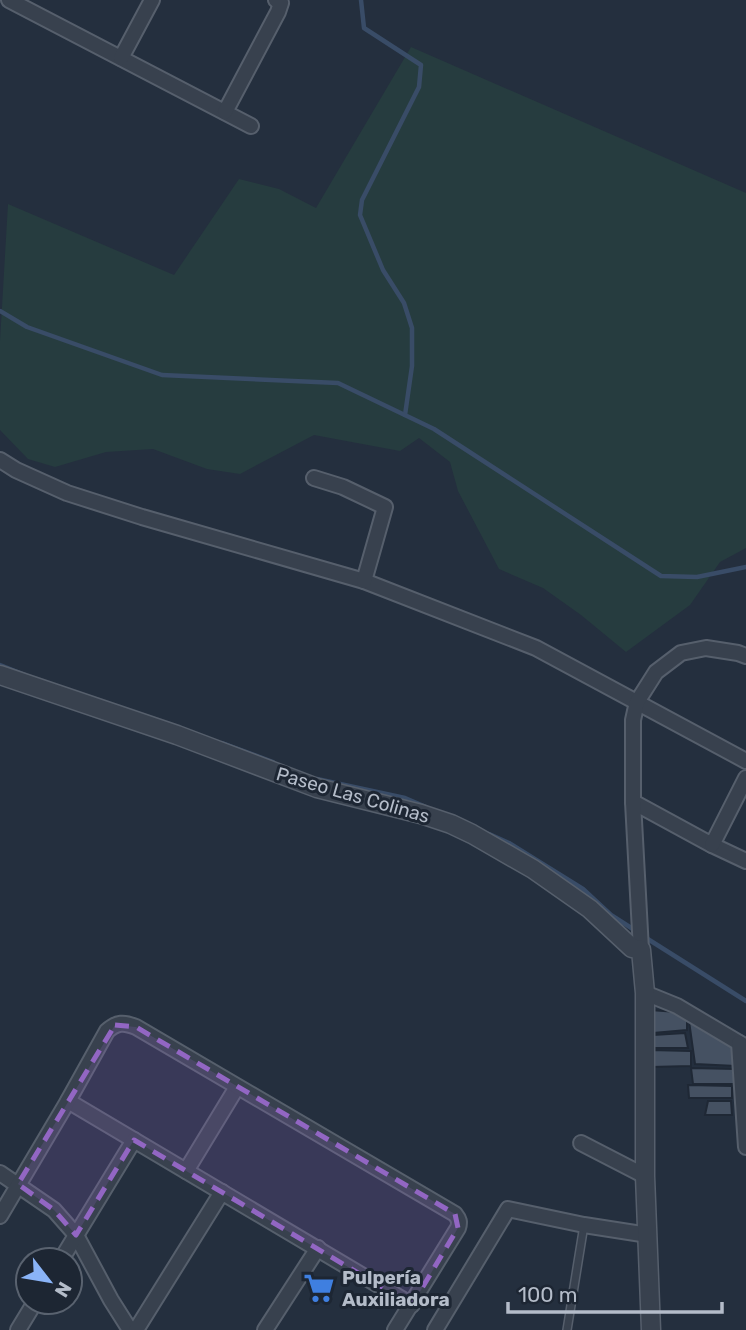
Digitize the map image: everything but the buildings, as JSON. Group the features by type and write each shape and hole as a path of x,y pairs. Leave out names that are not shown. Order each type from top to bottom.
{"street":[{"path":"121,58 152,0"},
{"path":"225,112 278,12 281,3 276,0"},
{"path":"17,2 251,126"},
{"path":"0,460 67,493 365,580 536,648 746,761"},
{"path":"314,478 343,487 384,507 365,580"},
{"path":"650,1330 645,1176 645,993 633,802 633,720 637,702 656,672 681,653 706,648 746,656"},
{"name":"Paseo Las Colinas","path":"0,675 177,735 317,788 451,824 533,869 590,909 632,948 640,946"},
{"path":"712,845 746,778"},
{"path":"633,802 746,861"},
{"path":"645,993 677,1006 743,1045 746,1147"},
{"path":"0,1216 107,1031 115,1025 125,1023 136,1027 458,1218 458,1228 395,1330"},
{"path":"186,1171 237,1087"},
{"path":"68,1101 412,1305"},
{"path":"69,1246 134,1140"},
{"path":"581,1143 645,1176"},
{"path":"0,1173 54,1210 76,1235 130,1330"},
{"path":"136,1330 222,1192"},
{"path":"435,1330 509,1209 648,1235"},
{"path":"265,1330 318,1248"}],"lane":[{"path":"567,1330 584,1225"}],"highlighted area":[{"path":"115,1025 136,1027 455,1214 458,1228 412,1305 134,1140 76,1235 54,1210 18,1184"}],"green space":[{"path":"411,47 746,193 746,548 720,562 690,605 626,652 543,588 499,569 458,491 450,462 419,438 400,451 314,435 240,474 207,469 153,449 106,452 55,467 28,459 0,430 0,341 8,204 174,275 239,179 279,189 316,208"}],"waterway":[{"path":"361,0 364,28 421,65 419,87 362,200 360,215 383,270 404,303 412,328 412,366 405,415"},
{"path":"0,311 27,327 162,375 338,383 434,429 661,576 697,577 746,567"},
{"path":"0,665 25,675"},
{"path":"222,743 273,762"},
{"path":"317,779 405,798 426,807"},
{"path":"489,834 509,843 583,889 611,915 636,931"},
{"path":"643,936 746,1001"}],"place":[{"name":"Pulpería Auxiliadora","path":"319,1288"}]}
